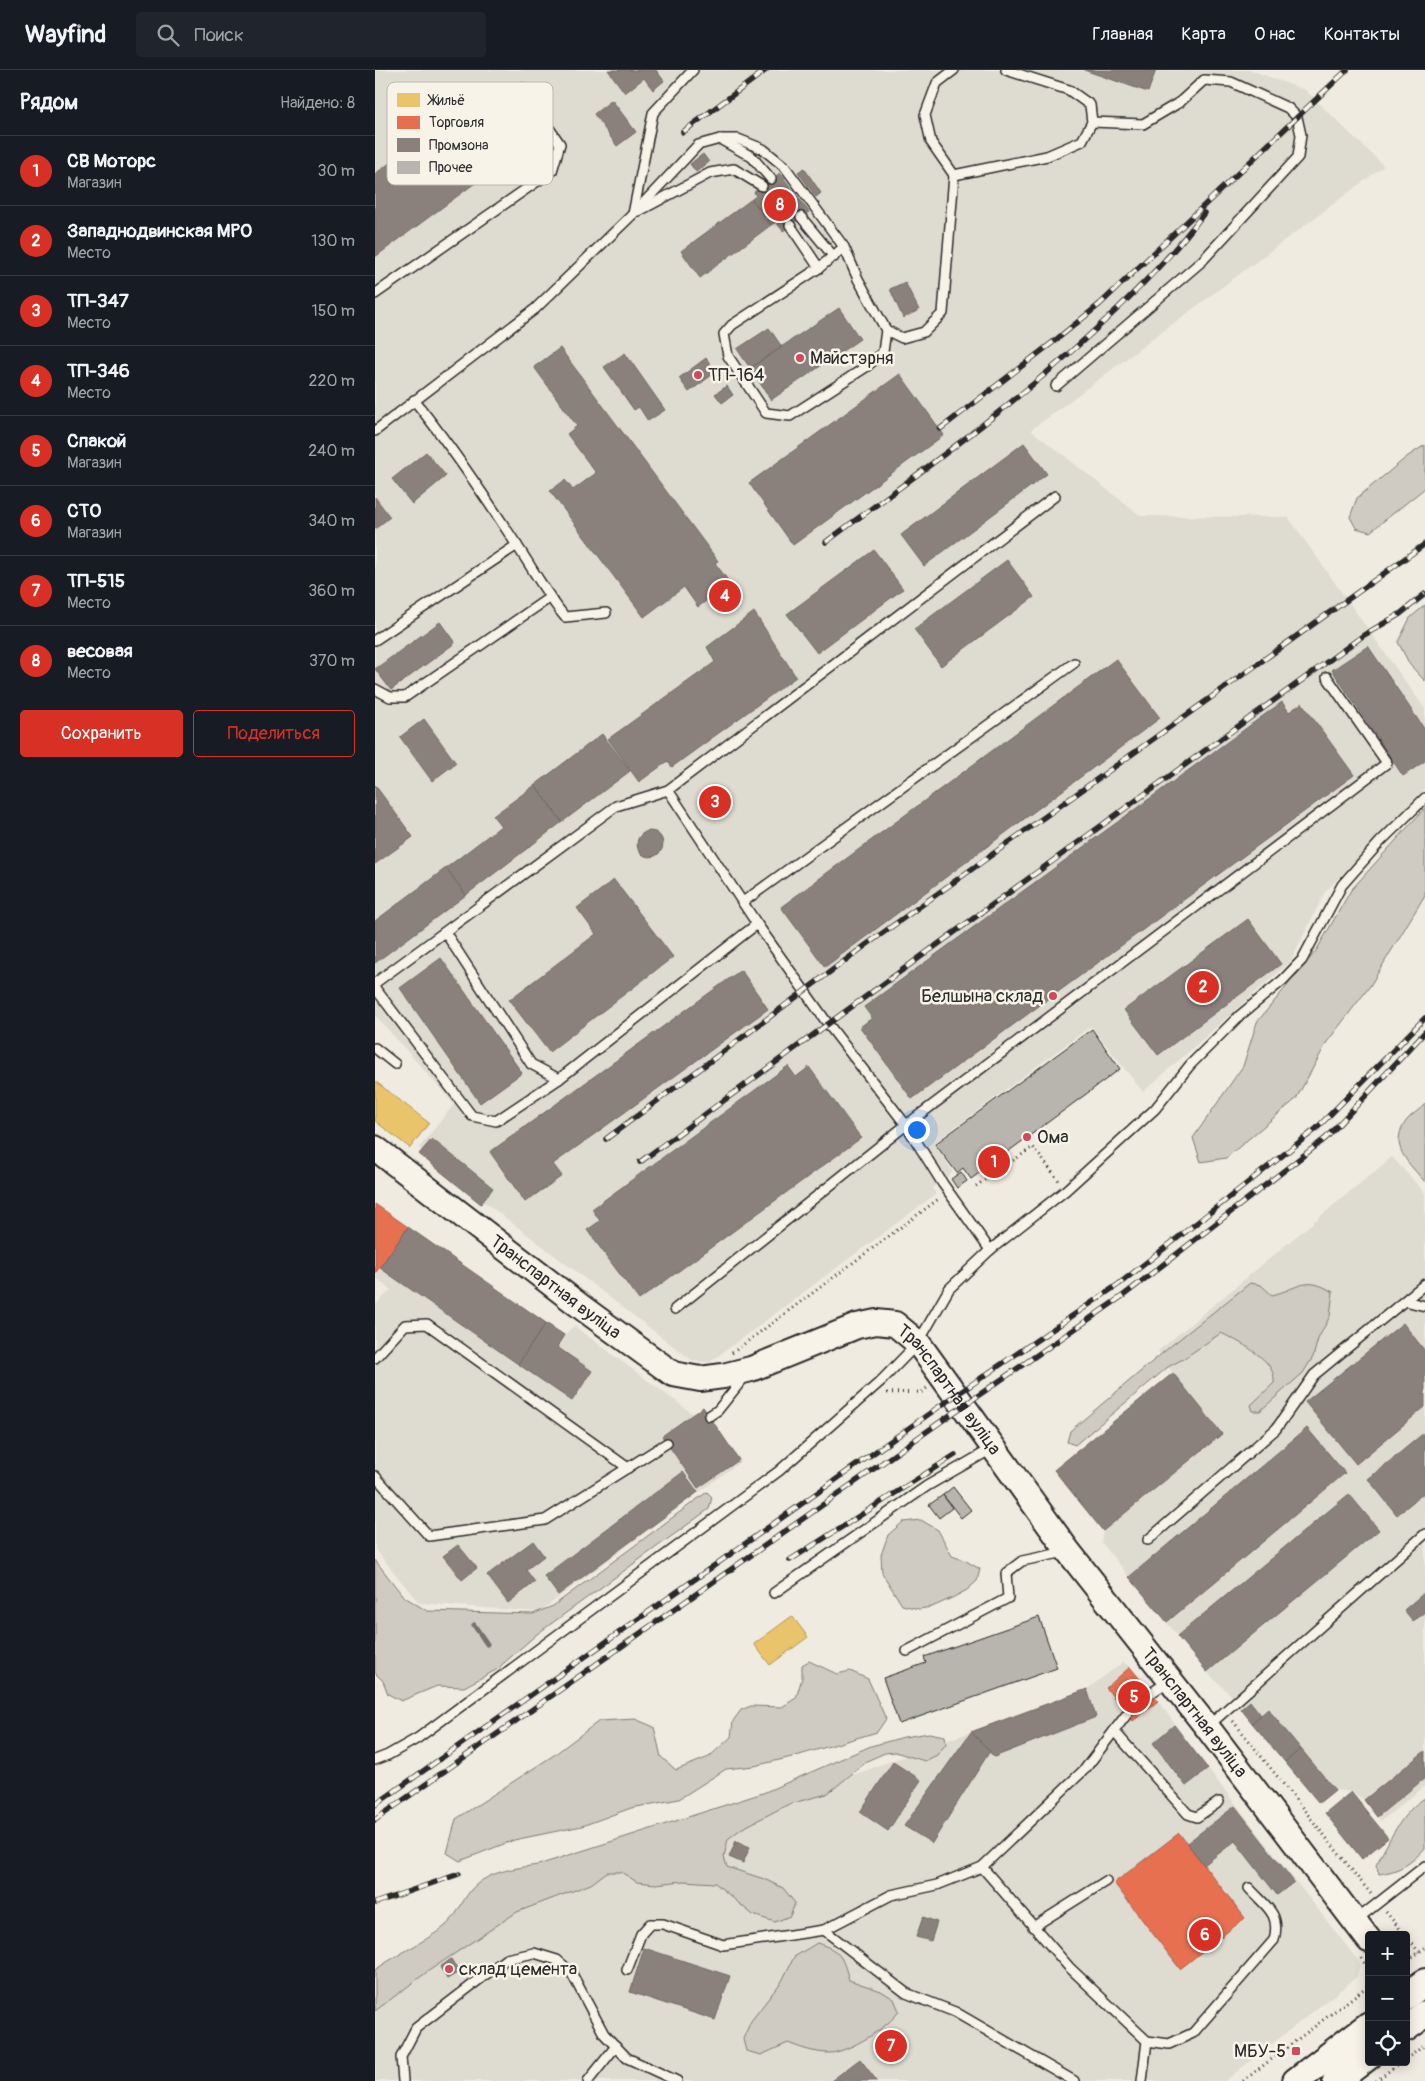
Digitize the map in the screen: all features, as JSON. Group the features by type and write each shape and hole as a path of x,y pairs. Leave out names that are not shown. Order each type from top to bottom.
{"main road":[{"name":"Транспартная вуліца","path":"375,1148 584,1309 673,1374 700,1379 723,1376 751,1369 857,1326 876,1322 895,1324 918,1343 1068,1551 1160,1687 1207,1727 1365,1935"},
{"path":"1408,2021 1416,1998"},
{"path":"1296,2081 1365,2028"},
{"path":"1336,2081 1365,2059"}],"lane":[{"path":"633,214 653,113 693,70"},
{"path":"375,431 535,309 633,214 698,145 720,139 738,139 763,149 785,167 844,247 858,279 886,330 903,338 924,332 943,313 954,176 931,142 925,115 937,83 954,70"},
{"path":"954,176 1047,156 1082,141 1092,122 1090,104 1069,90 1006,70"},
{"path":"1056,386 1202,261 1298,157 1301,135 1297,117 1288,108 1231,82 1204,80 1180,102 1143,124 1092,122"},
{"path":"553,134 560,144 553,168"},
{"path":"720,139 751,157 771,179"},
{"path":"633,214 710,173 734,169 761,186"},
{"path":"375,294 532,185"},
{"path":"801,217 834,257"},
{"path":"790,225 819,268"},
{"path":"844,247 819,268 732,325 724,334 728,356 766,413 790,416 867,367 883,352 886,330"},
{"path":"415,400 517,545 549,598 565,617 606,613"},
{"path":"375,984 616,806 668,790 1055,496"},
{"path":"375,640 517,545"},
{"path":"375,689 390,697 405,697 549,598"},
{"path":"743,902 1074,664"},
{"path":"675,1309 906,1125 1387,763 1327,677"},
{"path":"668,790 757,924 828,1024 906,1125 948,1192 989,1250"},
{"path":"375,1760 418,1738 779,1471 881,1381 918,1343 949,1289 989,1250 1067,1190 1155,1109 1190,1065 1238,1016 1283,980 1302,960 1342,884 1380,842 1425,798"},
{"path":"375,988 472,1116 496,1121 559,1079 757,924"},
{"path":"445,932 531,1064 559,1079"},
{"path":"375,1048 395,1064"},
{"path":"1148,1540 1276,1429 1314,1375 1425,1284"},
{"path":"1405,1301 1425,1306"},
{"path":"375,1358 405,1325 427,1324 628,1468"},
{"path":"709,1416 719,1410 751,1369"},
{"path":"375,1476 429,1536 545,1520 667,1443"},
{"path":"773,1593 927,1486 993,1448"},
{"path":"1207,1727 1425,1534"},
{"path":"907,1651 1008,1598 1006,1573 1022,1561 1068,1551"},
{"path":"627,1970 641,1934 650,1924 663,1924 723,1945 824,1930 891,1895 937,1885 982,1867 1085,1769 1127,1714"},
{"path":"1114,1731 1187,1814 1197,1816 1219,1802"},
{"path":"1355,1921 1425,1866"},
{"path":"982,1867 1069,1967 1147,2041 1169,2044 1193,2033 1273,1940 1278,1926 1273,1914 1249,1888"},
{"path":"1033,1927 1106,1881"},
{"path":"824,1930 906,1993 955,2012 1074,2081"},
{"path":"403,2081 401,2057 416,2028 506,1959 534,1953 557,1960 571,1972 604,2034 627,2058 677,2081"},
{"path":"1142,2081 1147,2041"},
{"path":"588,2081 615,2046"}],"path":[{"path":"976,1186 1033,1147 1067,1190"},
{"path":"728,1356 948,1192"},
{"path":"865,1394 922,1392 930,1387"},
{"path":"1225,1711 1402,1931"},
{"path":"1410,1941 1419,1952"},
{"path":"1410,1959 1425,1948"},
{"path":"1243,2081 1365,1988"},
{"path":"1410,2056 1425,2045"},
{"path":"1376,2081 1396,2066"}],"shaded area":[{"path":"375,70 1250,70 1305,90 1384,166 1031,430 1141,516 1288,517 1425,709 1425,789 1325,892 1291,961 1143,1092 1091,1026 934,1143 953,1172 932,1188 936,1194 710,1362 693,1361 482,1200 419,1148 454,1104 375,1015"},
{"path":"1425,445 1425,488 1370,532 1356,528 1350,517 1357,498 1408,456"},
{"path":"1425,605 1425,681 1410,665 1398,642 1410,618"},
{"path":"1425,808 1425,895 1370,986 1327,1042 1296,1099 1226,1158 1201,1162 1193,1138 1243,1066 1257,1022 1316,951 1351,890"},
{"path":"1425,1104 1425,1182 1407,1161 1400,1146 1399,1138 1401,1129 1407,1120"},
{"path":"1392,1157 1425,1193 1425,1786 1381,1821 1364,1800 1352,1792 1335,1790 1267,1710 1261,1715 1250,1702 1241,1709 1236,1700 1207,1672 1101,1542 1103,1531 1054,1470 1173,1374 1158,1351"},
{"path":"408,1227 564,1335 574,1326 693,1414 703,1407 741,1461 539,1612 419,1603 375,1549 375,1305 391,1290 375,1277"},
{"path":"1250,1283 1261,1285 1272,1295 1303,1284 1316,1284 1333,1292 1330,1316 1318,1339 1313,1357 1303,1373 1260,1411 1253,1411 1251,1405 1274,1383 1273,1372 1257,1354 1221,1333 1168,1367 1075,1445 1067,1442 1070,1431 1172,1345"},
{"path":"707,1492 712,1497 709,1509 537,1634 496,1670 464,1687 437,1686 401,1701 388,1694 383,1681 375,1673 375,1560 403,1596 427,1611 533,1614 553,1606"},
{"path":"921,1520 938,1530 952,1556 980,1569 977,1581 967,1590 932,1607 919,1609 902,1605 882,1573 881,1555 888,1535 903,1522"},
{"path":"809,1661 837,1674 850,1671 868,1679 886,1719 877,1732 796,1756 754,1766 726,1769 679,1799 631,1808 582,1826 514,1840 460,1861 447,1853 456,1819 554,1755 599,1721 635,1719 654,1727 661,1757 676,1770 709,1757 731,1737 733,1721 741,1710 751,1706 782,1707 796,1698 802,1678 802,1665"},
{"path":"1123,1662 1130,1667 1158,1701 1208,1769 1360,1963 1357,1977 1225,2081 375,2081 375,1994 527,1895 1087,1689"},
{"path":"929,1733 945,1736 946,1744 937,1755 925,1761 895,1752 885,1753 869,1760 827,1794 789,1804 741,1829 728,1839 724,1857 727,1867 764,1879 783,1888 795,1903 790,1916 775,1922 753,1915 715,1883 683,1881 656,1884 637,1882 621,1872 607,1872 591,1884 517,1912 427,1972 375,2011 375,1970 444,1927 452,1919 471,1890 485,1879 502,1872 538,1865 763,1793 871,1746 904,1737"},
{"path":"1425,1798 1425,1848 1405,1866 1379,1874 1376,1865 1396,1828 1409,1811"},
{"path":"817,1943 832,1949 840,1956 849,1980 881,1991 894,1999 899,2011 887,2024 868,2038 838,2052 819,2052 788,2043 761,2055 746,2051 743,2039 751,2021 782,1981 794,1957"}],"building: Жильё":[{"path":"375,1081 429,1123 410,1148 375,1121"},
{"path":"792,1616 808,1637 770,1665 754,1644"}],"building: Торговля":[{"path":"375,1204 408,1227 375,1274"},
{"path":"1130,1667 1158,1701 1133,1721 1106,1688"},
{"path":"1179,1833 1245,1918 1180,1969 1114,1883"}],"building: Промзона":[{"path":"608,70 656,70 664,81 653,90 644,78 625,93"},
{"path":"1084,70 1156,70 1148,92"},
{"path":"612,100 636,132 617,146 594,114"},
{"path":"703,154 709,162 696,172 690,164"},
{"path":"387,165 387,185 472,185 375,257 375,174"},
{"path":"804,168 821,193 816,197 798,172"},
{"path":"780,173 809,212 783,231 776,222 771,225 752,199 756,196 754,192"},
{"path":"752,199 771,225 700,278 681,251"},
{"path":"905,282 919,310 903,318 890,289"},
{"name":"Майстэрня","path":"839,308 860,339 771,400 750,368"},
{"path":"769,328 782,347 750,368 737,349"},
{"path":"560,348 718,561 715,563 730,583 698,607 684,587 644,617 550,491 565,480 573,490 596,473 567,434 577,426 534,367"},
{"path":"625,353 665,410 648,421 639,407 634,410 604,367"},
{"name":"ТП-164","path":"706,358 716,372 689,392 679,378"},
{"path":"900,374 944,435 793,545 749,483"},
{"path":"727,386 733,395 722,403 715,394"},
{"path":"1024,443 1047,474 924,566 901,535"},
{"path":"426,452 446,476 412,504 392,479"},
{"path":"375,497 390,517 375,529"},
{"path":"874,550 903,589 817,653 787,614"},
{"path":"1007,560 1034,597 941,666 914,629"},
{"path":"730,583 738,594 719,608 711,598"},
{"path":"754,612 796,677 672,767 668,761 639,782 608,739 715,662 707,647"},
{"path":"440,622 455,643 391,690 375,669"},
{"path":"1368,646 1425,730 1425,761 1403,776 1332,670"},
{"path":"1116,659 1160,718 825,967 781,907"},
{"path":"1282,702 1289,712 1302,703 1354,775 912,1099 860,1027 872,1018 864,1007"},
{"path":"424,719 456,763 432,781 400,737"},
{"path":"602,734 630,771 562,822 535,785"},
{"path":"375,785 413,837 375,864"},
{"path":"535,785 562,822 466,895 446,868 501,826 493,816"},
{"path":"715,794 723,803 715,809 708,800"},
{"path":"650,831 659,835 663,844 659,853 650,857 641,853 637,844 641,835"},
{"path":"446,868 466,895 375,963 375,921"},
{"path":"614,880 673,957 549,1052 509,1000 596,934 577,908"},
{"path":"1248,919 1281,964 1158,1055 1124,1010"},
{"path":"441,958 522,1073 480,1103 400,988"},
{"path":"741,970 768,1009 553,1164 562,1176 525,1202 490,1152"},
{"path":"788,1066 796,1077 809,1067 861,1138 639,1300 587,1230 600,1221 592,1209"},
{"path":"432,1139 493,1188 481,1204 419,1154"},
{"path":"408,1227 546,1323 518,1364 380,1268"},
{"path":"546,1323 564,1335 557,1347 592,1371 572,1401 518,1364"},
{"path":"1403,1323 1425,1351 1425,1407 1356,1464 1305,1402"},
{"path":"1173,1373 1222,1434 1103,1531 1054,1470"},
{"path":"703,1407 739,1460 698,1488 662,1436"},
{"path":"1307,1428 1345,1473 1167,1622 1129,1577"},
{"path":"1425,1432 1425,1492 1397,1515 1368,1479"},
{"path":"683,1472 698,1492 558,1595 544,1576"},
{"path":"1349,1494 1379,1530 1207,1672 1177,1636"},
{"path":"533,1541 544,1556 526,1570 535,1582 508,1603 487,1575"},
{"path":"458,1545 477,1568 462,1580 443,1556"},
{"path":"1425,1592 1425,1612 1413,1621 1404,1610"},
{"path":"1087,1689 1096,1717 994,1757 971,1732"},
{"path":"1250,1701 1261,1715 1252,1723 1241,1709"},
{"path":"1268,1709 1301,1749 1285,1762 1252,1723"},
{"path":"1174,1725 1208,1769 1186,1786 1153,1743"},
{"path":"971,1732 990,1751 932,1843 904,1826"},
{"path":"1301,1749 1335,1790 1319,1803 1285,1762"},
{"path":"1425,1751 1425,1778 1377,1817 1364,1800"},
{"path":"893,1762 921,1780 888,1831 860,1812"},
{"path":"1351,1792 1388,1838 1362,1859 1325,1813"},
{"path":"1235,1806 1294,1882 1277,1895 1235,1841 1204,1865 1187,1843"},
{"path":"736,1841 750,1847 743,1863 729,1857"},
{"path":"923,1917 937,1922 931,1941 916,1937"},
{"path":"644,1948 730,1976 715,2020 630,1992"},
{"name":"склад цемента","path":"451,1959 459,1972 447,1979 440,1967"},
{"path":"894,2031 905,2048 889,2060 877,2043"},
{"path":"860,2059 877,2081 831,2081"}],"building: Прочее":[{"path":"1092,1029 1120,1069 971,1179 963,1168 957,1173 935,1144"},
{"path":"961,1172 967,1181 957,1188 951,1179"},
{"path":"953,1487 971,1510 961,1518 943,1495"},
{"path":"943,1495 952,1508 939,1518 929,1505"},
{"path":"1039,1617 1057,1668 899,1724 883,1678 926,1663 924,1657"}],"waterway":[{"path":"474,1625 487,1644"}],"railway":[{"path":"683,132 766,70"},
{"path":"940,429 1100,304 1347,70"},
{"path":"826,542 998,413 1064,358 1153,274 1204,213"},
{"path":"606,1139 866,945 1425,544"},
{"path":"640,1162 1364,635 1400,614 1425,594"},
{"path":"375,1805 943,1404 1119,1284 1316,1129 1425,1018"},
{"path":"375,1820 963,1406 1124,1295 1326,1138 1425,1032"},
{"path":"790,1560 955,1455"},
{"path":"375,1903 459,1874"}],"place":[{"name":"весовая","path":"780,205"},
{"name":"Майстэрня","path":"800,358"},
{"name":"ТП-164","path":"698,375"},
{"name":"ТП-346","path":"725,596"},
{"name":"ТП-347","path":"715,802"},
{"name":"Западнодвинская МРО","path":"1203,987"},
{"name":"Белшына склад","path":"1053,996"},
{"name":"Ома","path":"1027,1137"},
{"name":"СВ Моторс","path":"994,1162"},
{"name":"Спакой","path":"1134,1697"},
{"name":"СТО","path":"1205,1935"},
{"name":"склад цемента","path":"449,1969"},
{"name":"ТП-515","path":"891,2046"},
{"name":"МБУ-5","path":"1296,2051"}]}
